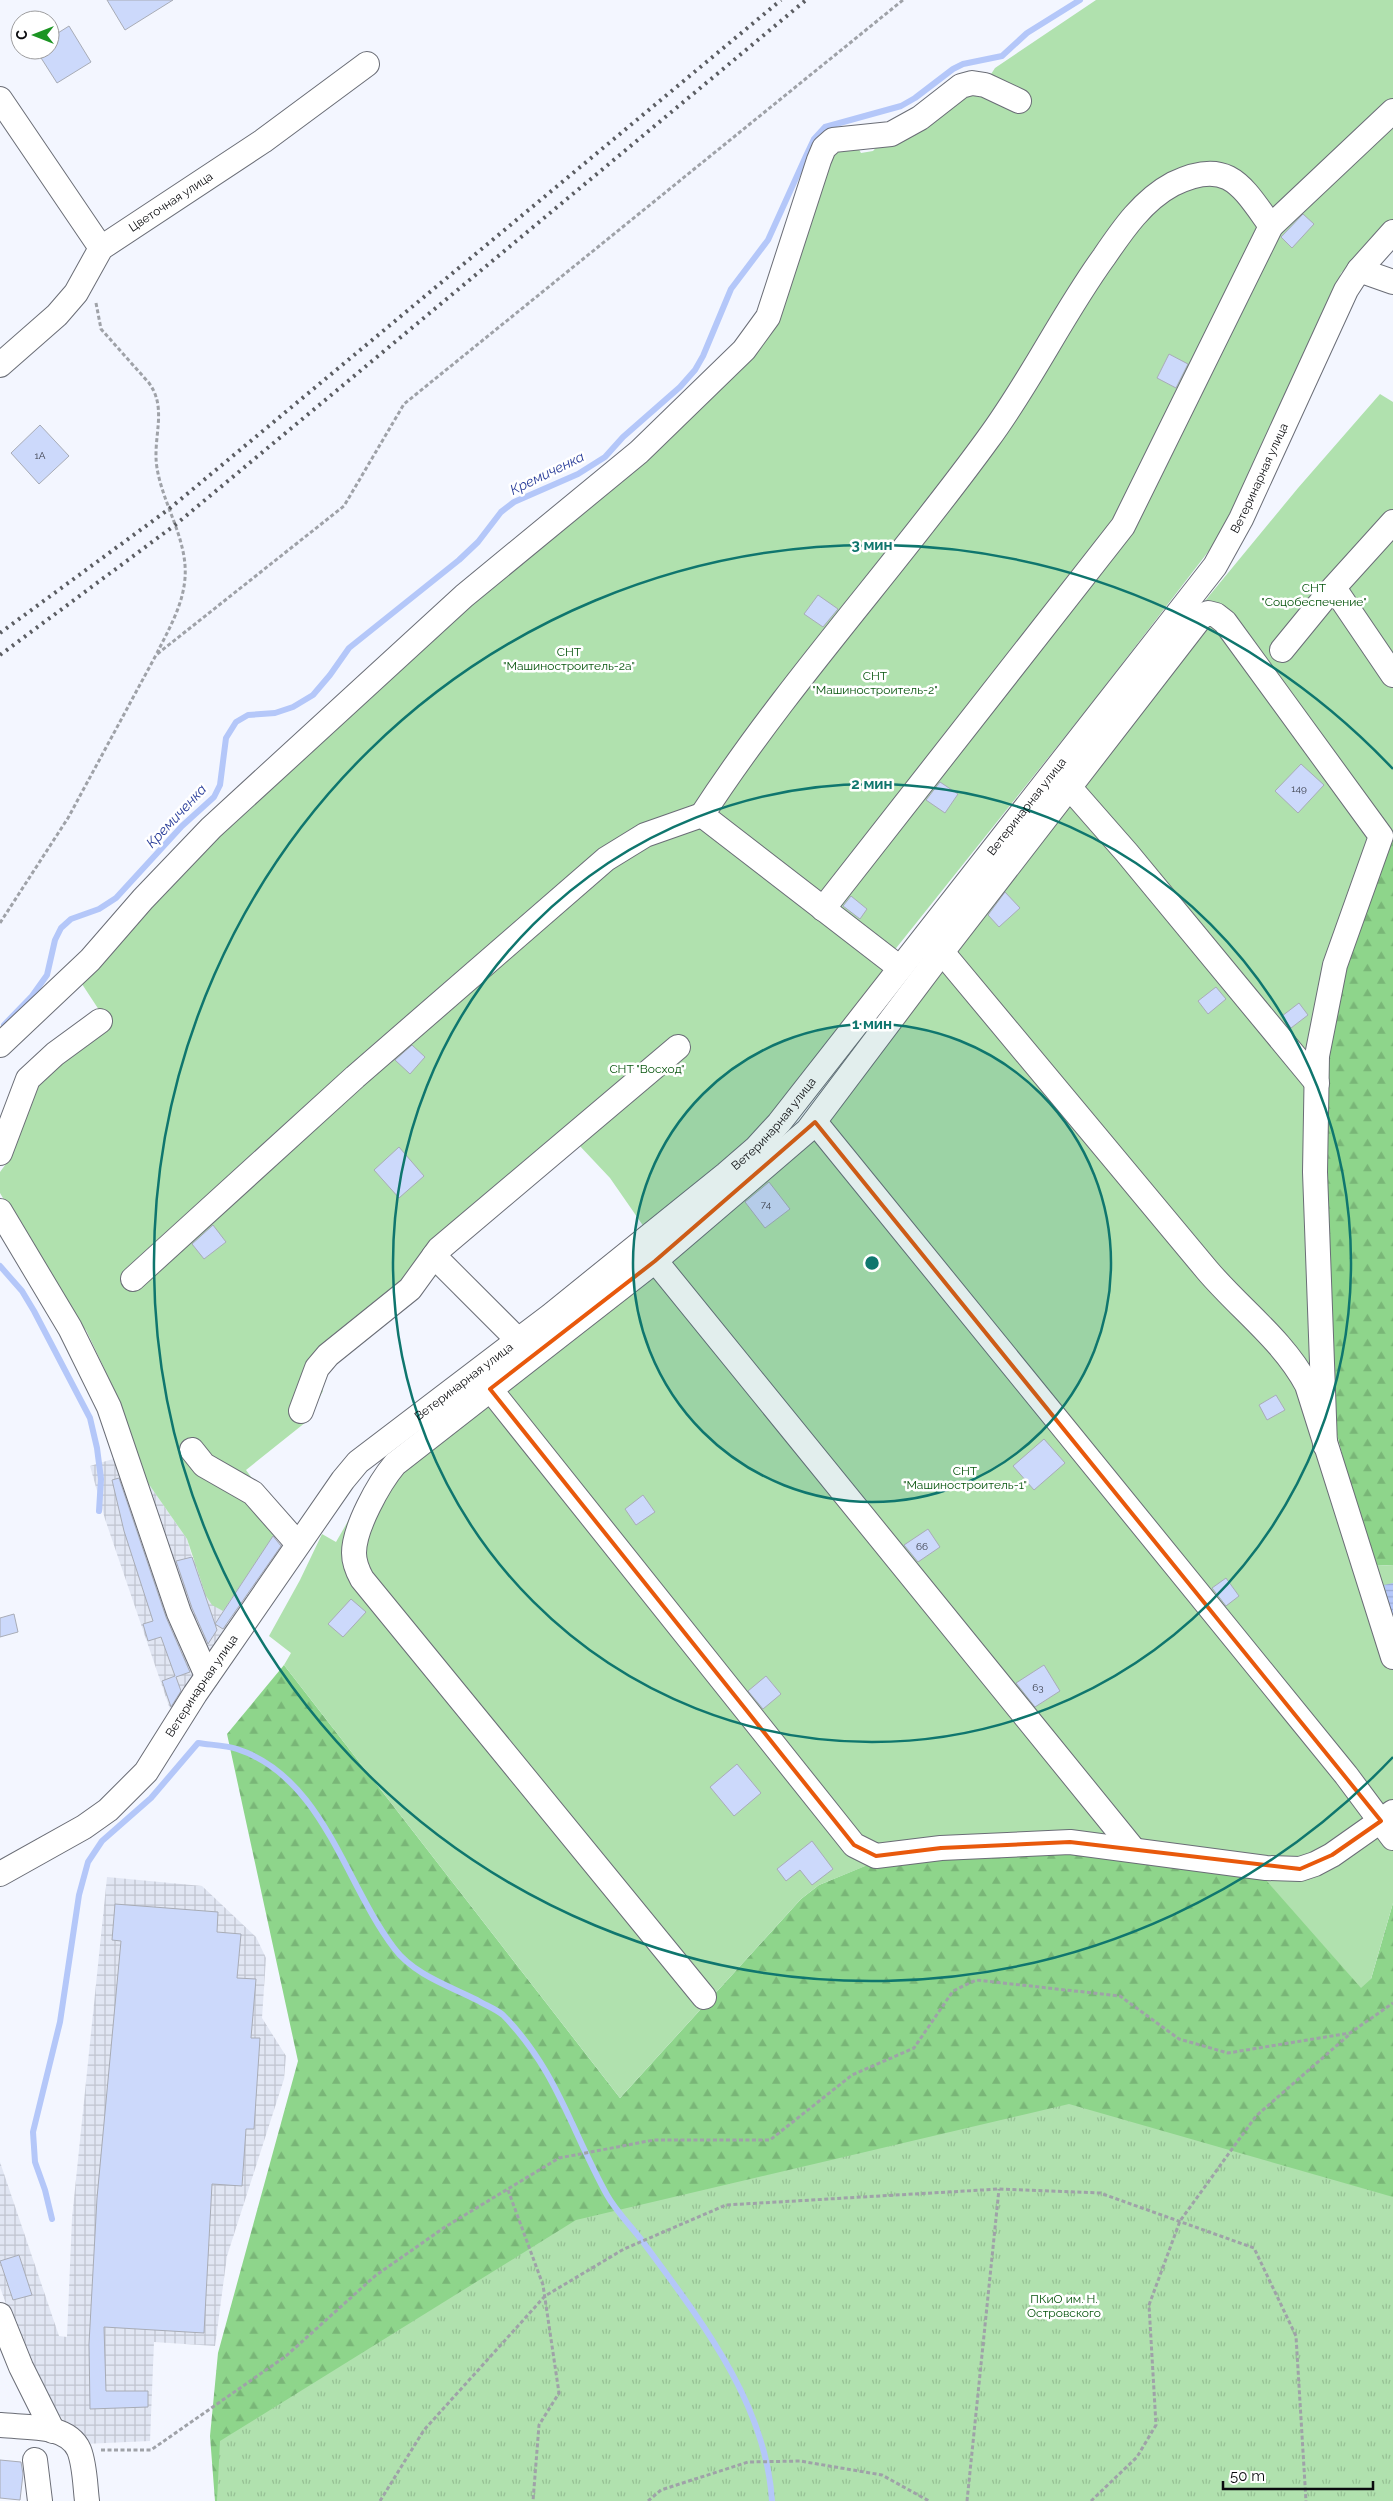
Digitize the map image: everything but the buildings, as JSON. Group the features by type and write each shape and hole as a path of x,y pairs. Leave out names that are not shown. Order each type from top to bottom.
{"street":[{"name":"Цветочная улица","path":"0,365 57,315 76,293 101,248 263,141 366,64"},
{"path":"0,1045 90,960 143,899 211,828 464,596 639,452 744,350 768,317 824,148 833,140 892,134 920,118 961,86 972,83 1000,90 1019,101"},
{"path":"0,98 101,248"},
{"path":"824,909 1123,526 1272,226 1393,111"},
{"path":"133,1279 355,1077 606,859 645,834 702,815 755,737 991,435 1087,280 1127,223 1137,213 1173,184 1205,174 1222,174 1236,180 1272,226"},
{"name":"Ветеринарная улица","path":"0,1874 84,1827 108,1810 127,1793 162,1749 207,1676 342,1480 358,1462 518,1340 648,1252 756,1148 779,1123 1215,566 1241,519 1346,290 1359,270 1393,232"},
{"path":"1359,270 1393,282"},
{"path":"1282,650 1393,522"},
{"path":"1334,588 1393,675"},
{"path":"704,1997 362,1579 356,1566 356,1539 386,1474 407,1453 490,1389 648,1252 815,1122 942,952 1201,617 1208,613 1216,615 1225,622 1381,836 1335,964 1318,1056 1316,1172 1325,1445"},
{"path":"1070,788 1121,846 1317,1083"},
{"path":"702,815 900,968"},
{"path":"942,952 1206,1270 1245,1312 1285,1350 1307,1385 1393,1657"},
{"path":"0,1153 28,1079 55,1054 100,1021"},
{"path":"301,1411 317,1368 328,1355 410,1290 439,1249 678,1047"},
{"path":"490,1389 854,1845 876,1856 941,1848 1070,1842 1266,1868 1300,1869 1316,1864 1389,1824 815,1122"},
{"path":"0,1211 70,1328 105,1398 122,1442 179,1613 207,1676"},
{"path":"648,1252 1134,1850"},
{"path":"434,1256 518,1340"},
{"path":"192,1450 204,1465 253,1493 298,1544"},
{"path":"0,2315 25,2375 53,2430"},
{"path":"0,2425 53,2430 72,2439 79,2450 87,2501"},
{"path":"35,2460 40,2501"}],"path":[{"path":"156,655 344,506 404,404 904,0"},
{"path":"0,923 68,818 156,655 178,610 183,593 185,576 184,554 157,469 155,453 159,403 149,383 101,329 96,300"},
{"path":"79,2450 151,2450 286,2356 374,2276 446,2227 559,2158 654,2140 770,2140 852,2075 914,2048 953,1991 976,1980 1120,1996 1179,2039 1228,2053 1350,2033"},
{"path":"1091,2501 1137,2457 1156,2425 1149,2305 1180,2221 1256,2116 1350,2033 1393,2004"},
{"path":"967,2501 999,2189"},
{"path":"380,2501 424,2430 545,2296 624,2249 726,2205 999,2189 1100,2193 1254,2248 1296,2336 1306,2501"},
{"path":"508,2190 543,2285 559,2393 539,2425 533,2501"},
{"path":"648,2501 661,2490 748,2462 800,2461 882,2475 929,2501"}],"highlighted area":[{"path":"815,1122 1381,1821 1332,1855 1300,1869 1070,1842 941,1848 876,1856 854,1845 490,1389 655,1261"}],"shaded area":[{"path":"136,1452 141,1473 187,1539 192,1557 223,1610 277,1531 294,1546 173,1718 105,1519 90,1466"},
{"path":"107,1877 202,1886 256,1937 266,1958 262,2018 286,2056 284,2079 227,2256 215,2346 154,2342 150,2441 84,2444 50,2404 19,2341 0,2287 0,2162 59,2336 67,2337 72,2218"}],"green space":[{"path":"1096,0 1393,0 1393,224 1341,273 1335,291 1221,535 1095,699 893,952 881,974 754,1136 644,1227 610,1178 578,1144 446,1254 441,1272 337,1355 318,1382 323,1391 306,1422 246,1470 279,1515 277,1531 223,1611 212,1605 206,1596 187,1539 141,1473 113,1387 86,1330 76,1323 0,1193 0,1172 8,1161 28,1088 79,1045 109,1030 103,1016 80,981 176,876 402,667 739,369 826,157 838,147 856,144 861,153 873,151 880,143 956,95 980,91 995,68"},
{"name":"СНТ \"Машиностроитель-1\"","path":"1380,394 1393,402 1393,829 1389,834 1342,968 1325,1056 1326,1261 1335,1427 1371,1566 1393,1565 1393,1903 1371,1979 1361,1988 1258,1871 1075,1851 938,1855 868,1865 819,1885 801,1899 620,2098 284,1665 291,1653 269,1636 300,1580 322,1534 336,1542 382,1462 803,1125 940,941 1209,596 1298,488"},
{"path":"1393,829 1393,1565 1371,1566 1335,1427 1326,1261 1324,1067 1342,968 1389,834"},
{"path":"284,1665 620,2098 801,1899 819,1885 867,1865 938,1855 1075,1851 1258,1871 1371,1979 1393,1903 1393,2501 215,2501 210,2436 218,2353 298,2061 227,1734"},
{"name":"ПКиО им. Н. Островского","path":"1069,2104 1393,2197 1393,2501 217,2501 220,2441 576,2220"}],"water":[{"path":"1393,1583 1393,1618 1384,1585"}],"waterway":[{"name":"Кремиченка","path":"4,1025 32,996 47,975 55,940 61,928 71,919 99,909 116,898 182,826 214,797 220,785 226,738 236,722 248,715 275,713 293,707 313,695 349,648 459,560 478,542 501,512 514,502 578,474 605,457 623,437 680,387 695,370 703,356 731,289 768,240 814,139 825,127 901,106 963,64 1002,56 1027,33 1080,0"},
{"path":"0,1266 22,1291 34,1311 90,1418 97,1448 101,1479 99,1511"},
{"path":"52,2219 45,2190 35,2162 33,2132 60,2022 79,1895 88,1862 102,1841 151,1798 198,1743 237,1749 266,1763 291,1783 312,1807 377,1922 402,1957 421,1972 503,2015 537,2057 562,2101 594,2171 611,2202 688,2304 728,2366 758,2431 767,2465 772,2501"}],"railway":[{"path":"0,633 169,509 781,0"},
{"path":"0,655 175,525 806,0"}],"park label":[{"name":"СНТ \"Соцобеспечение\"","path":"1314,595"},
{"name":"СНТ \"Машиностроитель-2а\"","path":"569,659"},
{"name":"СНТ \"Машиностроитель-2\"","path":"875,683"},
{"name":"СНТ \"Восход\"","path":"647,1069"}]}
